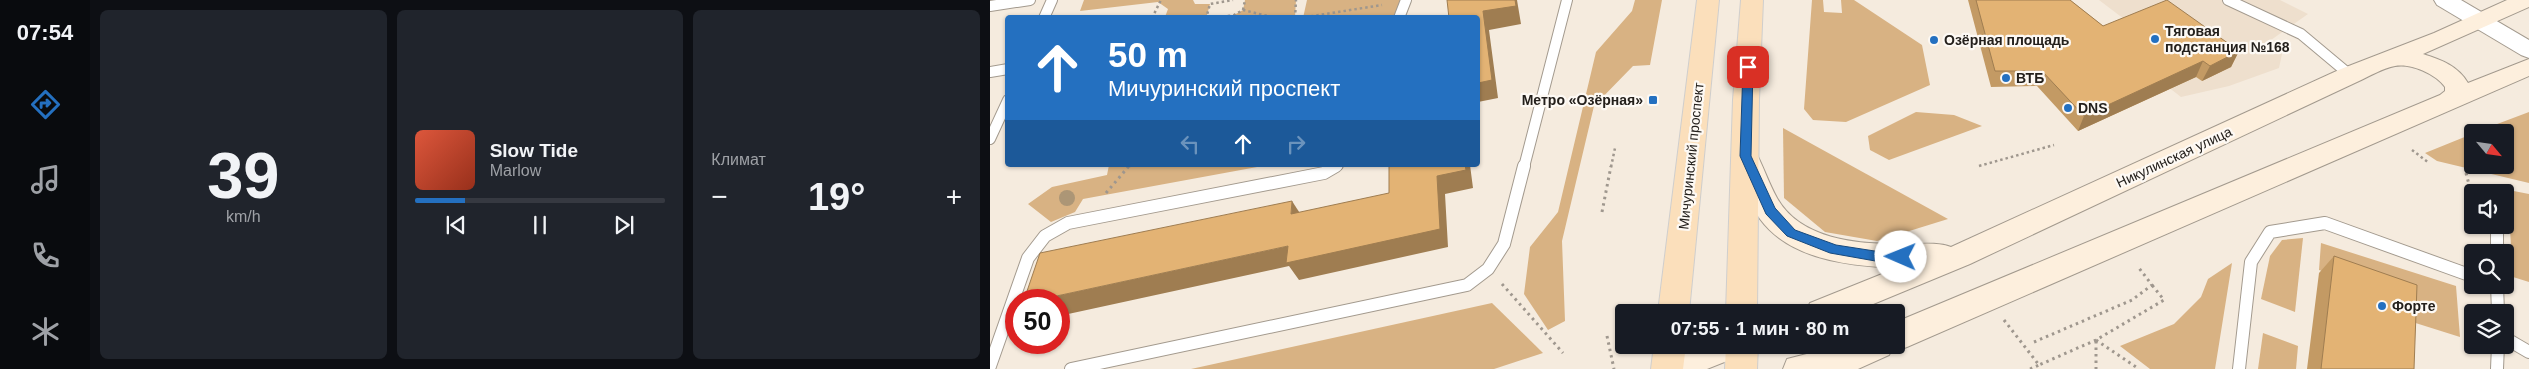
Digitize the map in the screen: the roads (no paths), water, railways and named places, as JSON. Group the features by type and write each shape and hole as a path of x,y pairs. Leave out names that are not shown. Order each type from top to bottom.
{"main road":[{"name":"Мичуринский проспект","path":"1675,304 1708,0"},
{"path":"1742,304 1746,100 1752,0"},
{"name":"Никулинская улица","path":"1841,304 1960,256 2350,75 2526,0"},
{"path":"2389,59 2409,58 2434,65 2445,72 2457,86 2458,93 2455,98 2448,102"},
{"path":"1905,333 2529,67"},
{"path":"1745,156 1770,211 1791,233 1835,250 1881,257 1960,256"},
{"path":"1670,354 1669,369 1708,354"},
{"path":"1741,369 1742,354"},
{"path":"1799,369 1849,358 1858,354"}],"street":[{"path":"2445,0 2529,50"}],"lane":[{"path":"990,6 1030,0"},
{"path":"1045,15 1052,0"},
{"path":"1071,369 1467,285 1488,269 1504,244 1567,0"},
{"path":"2228,0 2301,34 2350,75"},
{"path":"1400,15 1405,1"},
{"path":"990,72 1005,70"},
{"path":"990,139 1005,106"},
{"path":"990,366 1028,258 1046,236 1068,223 1324,173 1334,167"},
{"path":"2239,369 2251,262 2270,232 2325,223 2464,273"},
{"path":"2514,343 2529,352"},
{"path":"2496,369 2497,354"}],"place":[{"name":"Тяговая подстанция №168","path":"2155,39"},
{"name":"Озёрная площадь","path":"1934,40"},
{"name":"ВТБ","path":"2006,78"},
{"name":"Метро «Озёрная»","path":"1653,100"},
{"name":"DNS","path":"2068,108"},
{"name":"Форте","path":"2382,306"}]}
